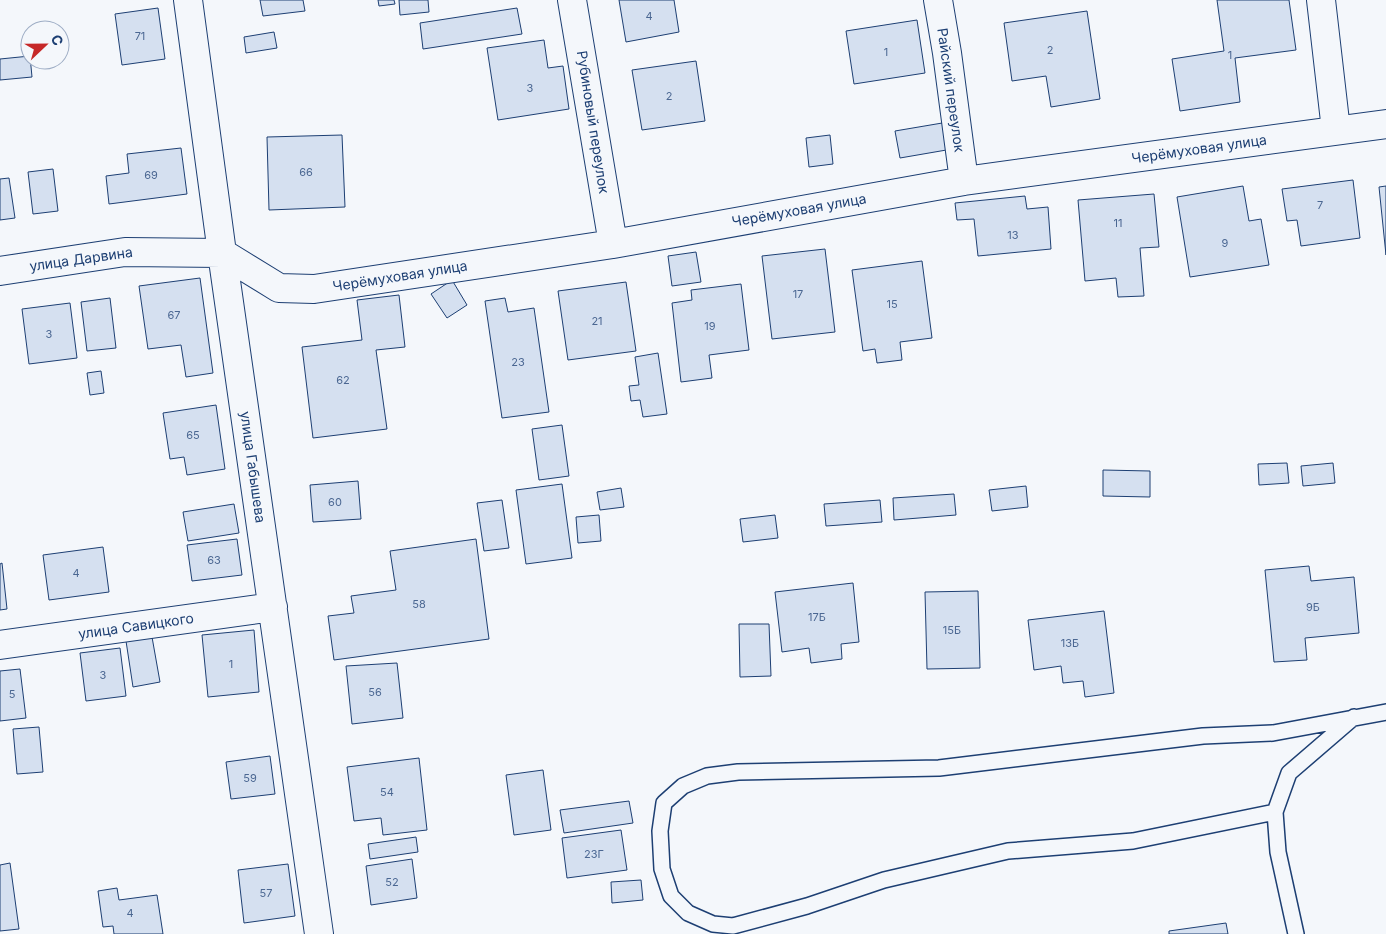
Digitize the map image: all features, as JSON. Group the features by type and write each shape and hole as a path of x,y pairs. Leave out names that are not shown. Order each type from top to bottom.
{"street":[{"name":"улица Габышева","path":"188,0 319,934"},
{"name":"Рубиновый переулок","path":"572,0 613,244"},
{"name":"Райский переулок","path":"938,0 947,52 964,181"},
{"path":"1321,0 1336,130"},
{"name":"Черёмуховая улица","path":"222,253 279,288 314,289 613,244 964,181 1386,124"},
{"name":"улица Дарвина","path":"0,271 125,252 222,253"},
{"name":"улица Савицкого","path":"0,645 273,607"}],"lane":[{"path":"1274,812 1133,841 1008,851 884,880 807,906 733,926 713,924 688,913 671,896 662,869 660,831 664,802 683,786 707,776 738,772 939,768 1203,736 1272,734 1386,712"},
{"path":"1296,934 1278,852 1274,812 1289,773 1354,717"}],"building":[{"path":"260,0 303,0 305,11 263,16"},
{"path":"378,0 394,0 395,4 379,6"},
{"path":"399,0 428,0 429,12 400,15"},
{"path":"619,0 674,0 679,32 626,42"},
{"path":"1217,0 1289,0 1296,50 1235,58 1240,102 1180,111 1172,59 1224,51"},
{"path":"158,8 165,59 122,65 115,14"},
{"path":"517,8 522,34 423,49 420,23"},
{"path":"1087,11 1100,99 1051,107 1046,76 1012,81 1004,23"},
{"path":"917,20 925,73 854,84 846,31"},
{"path":"274,32 277,48 246,53 244,37"},
{"path":"544,40 548,68 563,66 569,109 498,120 487,48"},
{"path":"20,57 20,70 31,70 32,77 0,80 0,59"},
{"path":"696,61 705,121 642,130 632,70"},
{"path":"954,121 958,148 900,158 895,131"},
{"path":"342,135 345,207 269,210 267,137"},
{"path":"830,135 833,164 809,167 806,138"},
{"path":"181,148 187,194 109,204 106,176 129,173 127,154"},
{"path":"53,169 58,211 33,214 28,172"},
{"path":"9,178 15,218 0,220 0,179"},
{"path":"1353,180 1360,238 1301,246 1297,220 1287,221 1282,189"},
{"path":"1243,186 1249,221 1261,219 1269,265 1190,277 1177,197"},
{"path":"1386,186 1386,255 1379,187"},
{"path":"1154,194 1159,247 1140,248 1144,296 1118,297 1116,278 1085,281 1078,200"},
{"path":"1025,196 1027,209 1048,207 1051,249 978,256 974,219 957,220 955,203"},
{"path":"825,249 835,332 772,339 762,256"},
{"path":"696,252 701,282 672,286 668,256"},
{"path":"922,261 932,338 900,342 902,360 877,363 875,349 863,351 852,270"},
{"path":"200,278 213,373 186,377 181,345 148,349 139,286"},
{"path":"452,280 467,305 447,318 431,294"},
{"path":"626,282 636,351 568,360 558,291"},
{"path":"741,284 749,350 709,355 712,378 681,382 672,303 692,300 691,290"},
{"path":"399,295 405,347 376,350 387,429 313,438 302,347 362,340 357,300"},
{"path":"110,298 116,348 87,351 81,302"},
{"path":"505,298 508,312 534,308 549,412 502,418 485,301"},
{"path":"70,303 77,358 29,364 22,309"},
{"path":"658,353 667,414 643,417 640,400 631,401 629,386 639,385 635,357"},
{"path":"101,371 104,393 90,395 87,373"},
{"path":"216,405 225,469 187,475 184,457 170,459 163,413"},
{"path":"562,425 569,476 539,480 532,429"},
{"path":"1287,463 1289,483 1259,485 1258,464"},
{"path":"1333,463 1335,483 1303,486 1301,466"},
{"path":"1103,470 1150,471 1150,497 1103,496"},
{"path":"358,481 361,519 313,522 310,485"},
{"path":"562,484 572,558 526,564 516,490"},
{"path":"1026,486 1028,507 992,511 989,490"},
{"path":"621,488 624,507 600,510 597,492"},
{"path":"954,494 956,515 894,520 893,498"},
{"path":"502,500 509,548 484,551 477,503"},
{"path":"880,500 882,522 826,526 824,504"},
{"path":"234,504 239,533 188,541 183,512"},
{"path":"599,515 601,541 578,543 576,517"},
{"path":"775,515 778,538 743,542 740,519"},
{"path":"237,539 242,575 192,581 187,545"},
{"path":"476,539 489,639 334,660 328,616 354,613 351,596 396,590 390,551"},
{"path":"103,547 109,592 49,600 43,555"},
{"path":"2,563 7,609 0,610 0,564"},
{"path":"1309,566 1311,581 1354,577 1359,633 1305,638 1307,660 1274,662 1265,570"},
{"path":"853,583 859,642 841,644 842,659 811,663 809,648 782,652 775,592"},
{"path":"978,591 980,668 927,669 925,592"},
{"path":"1104,611 1114,693 1085,697 1083,681 1063,683 1061,666 1034,670 1028,620"},
{"path":"739,624 769,624 771,676 740,677"},
{"path":"254,630 259,692 208,697 202,635"},
{"path":"152,637 160,682 133,687 126,641"},
{"path":"120,648 126,696 86,701 80,653"},
{"path":"397,663 403,718 352,724 346,666"},
{"path":"20,669 26,718 0,721 0,671"},
{"path":"39,727 43,772 17,774 13,729"},
{"path":"270,756 275,794 231,799 226,762"},
{"path":"419,758 427,830 383,835 381,818 354,821 347,767"},
{"path":"543,770 551,830 514,835 506,775"},
{"path":"629,801 633,823 564,833 560,810"},
{"path":"621,830 627,870 567,878 562,838"},
{"path":"416,837 418,852 370,859 368,844"},
{"path":"412,859 417,898 371,905 366,866"},
{"path":"10,863 19,929 0,931 0,865"},
{"path":"288,864 295,916 244,923 238,870"},
{"path":"641,880 643,900 612,903 611,882"},
{"path":"117,888 119,900 157,895 163,934 114,934 113,926 103,927 98,891"},
{"path":"1226,923 1228,934 1169,934 1169,931"}]}
